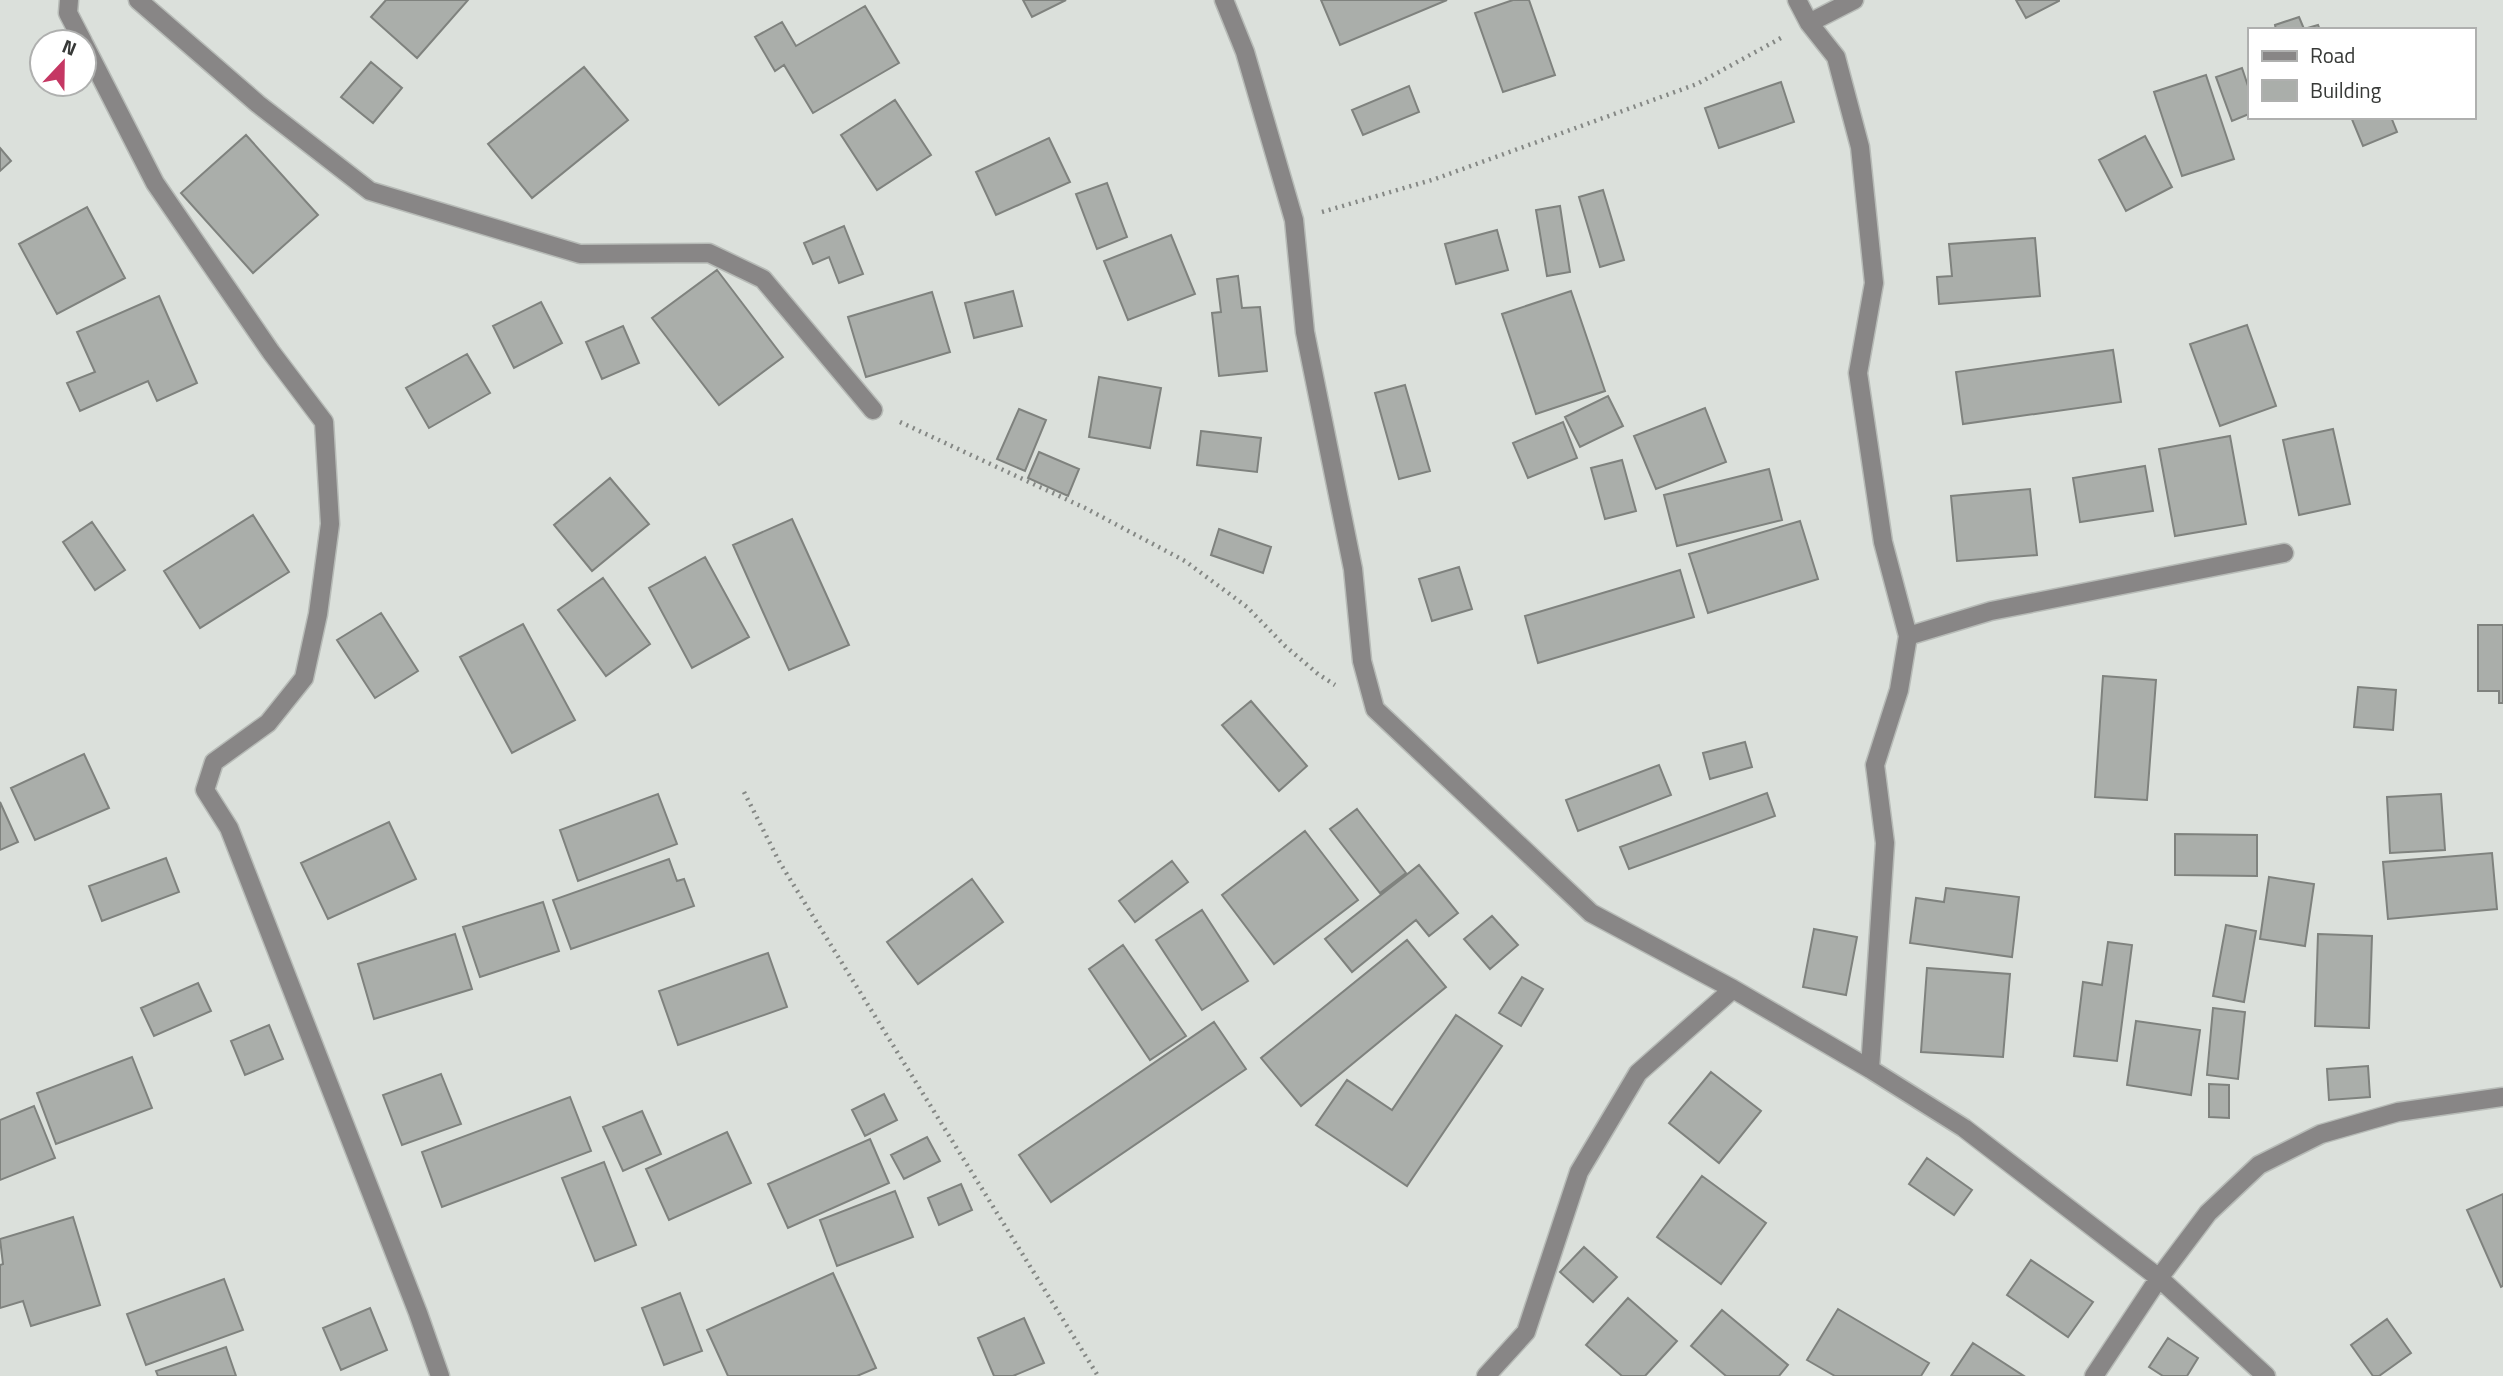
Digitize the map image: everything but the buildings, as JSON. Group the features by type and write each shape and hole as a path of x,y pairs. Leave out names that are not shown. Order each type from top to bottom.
{"street":[{"path":"68,0 68,13 76,28"},
{"path":"138,0 258,104 370,191 580,254 709,253 763,279 873,410"},
{"path":"1224,0 1245,52 1294,220 1305,332 1353,569 1362,661 1375,709 1591,913 1733,989 1964,1128 2160,1278 2266,1376"},
{"path":"1797,0 1809,23 1836,57 1860,147 1874,283 1858,373 1883,542 1908,636 1899,690 1875,765 1885,843 1870,1069"},
{"path":"1809,23 1854,0"},
{"path":"98,71 155,183 271,352 324,422 330,524 318,614 304,678 268,723 214,762 205,790 229,828 413,1301 439,1376"},
{"path":"1908,636 1991,611 2284,554"},
{"path":"1486,1376 1527,1332 1579,1172 1638,1073 1733,989"},
{"path":"2094,1376 2208,1213 2259,1166 2321,1133 2398,1112 2503,1097"}],"path":[{"path":"1294,220 1435,179 1697,84 1809,23"},
{"path":"873,410 1085,508 1185,561 1247,607 1285,646 1318,674 1375,709"},
{"path":"744,792 780,863 1098,1376"}]}
